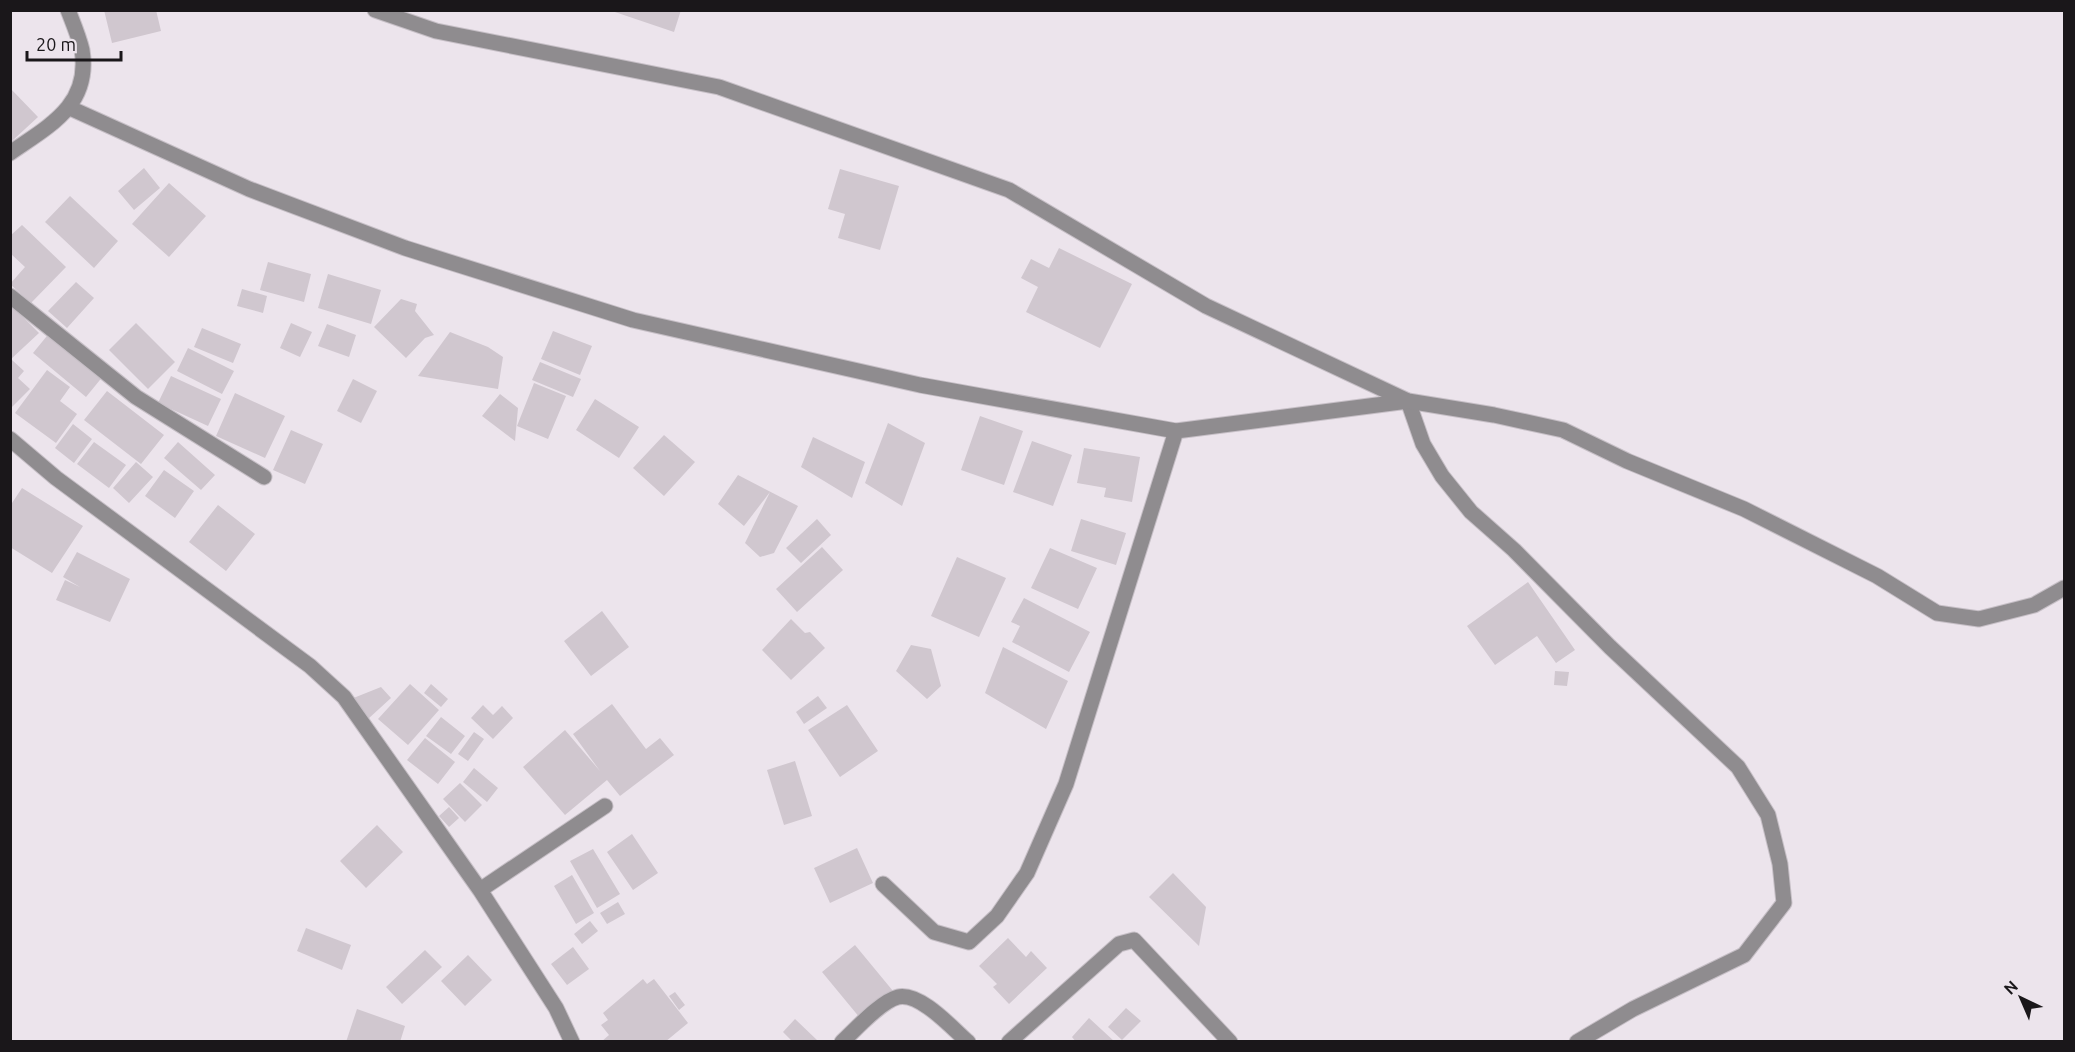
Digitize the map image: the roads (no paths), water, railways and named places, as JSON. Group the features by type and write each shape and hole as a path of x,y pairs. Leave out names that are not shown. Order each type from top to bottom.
{"street":[{"path":"10,153 69,108 82,81 82,50 68,10"},
{"path":"375,10 436,31 719,87 1009,190 1206,306 1408,401 1494,415 1563,430 1627,461 1744,509 1877,576 1937,613 1979,619 2034,605 2064,588"},
{"path":"69,108 260,194 405,248 633,320 920,385 1176,431 1408,401"},
{"path":"10,296 136,397 264,477"},
{"path":"1408,401 1423,444 1442,476 1471,512 1514,550 1610,647 1738,767 1768,815 1780,864 1784,903 1744,955 1633,1009 1577,1041"},
{"path":"883,884 934,932 969,942 997,916 1027,873 1066,784 1176,431"},
{"path":"10,439 56,478 310,666 344,697 480,890 556,1008 572,1041"},
{"path":"480,890 605,806"},
{"path":"1009,1041 1119,944 1134,940 1230,1041"},
{"path":"842,1041 883,1006 898,997 918,999 968,1041"}]}
